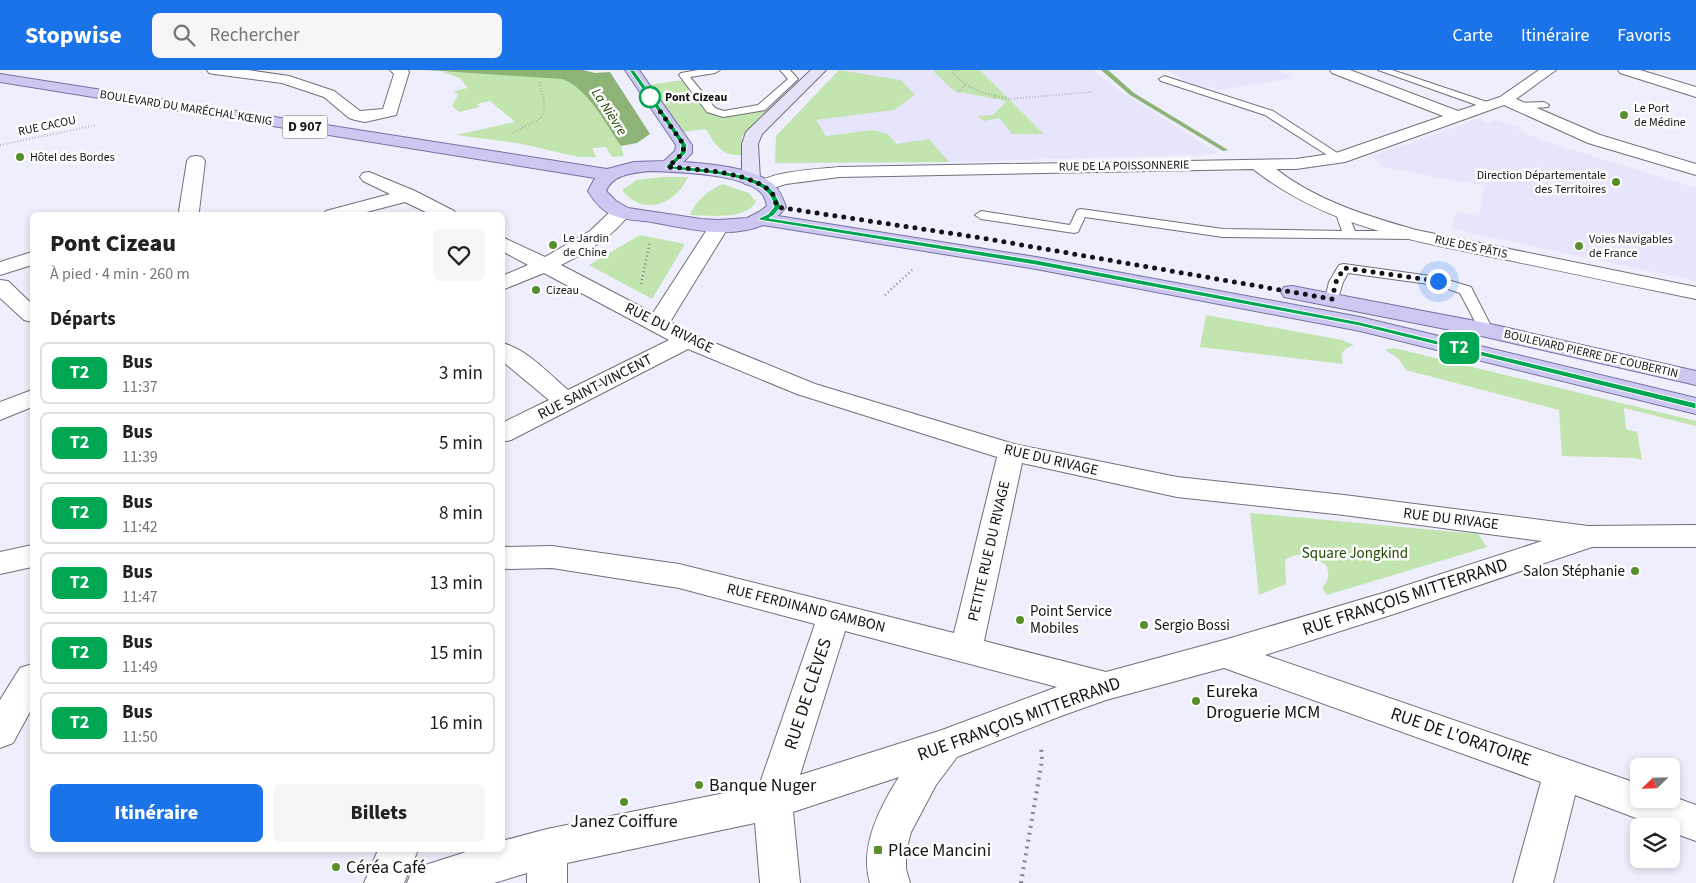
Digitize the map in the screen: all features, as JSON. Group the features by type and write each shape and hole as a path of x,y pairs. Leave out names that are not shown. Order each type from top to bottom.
{"main road":[{"path":"632,70 684,145 683,153 668,167"},
{"path":"757,183 750,144 754,132 818,70"},
{"name":"BOULEVARD DU MARÉCHAL KŒNIG","path":"0,78 609,175"},
{"name":"BOULEVARD DU MARÉCHAL KŒNIG","path":"0,90 426,162"},
{"path":"649,166 668,167 712,172 757,183 774,196 769,213 742,224 719,226 621,212 604,202 597,191 598,184 609,175 649,166"},
{"path":"578,188 597,191"},
{"name":"BOULEVARD PIERRE DE COUBERTIN","path":"769,213 982,238 1332,299 1486,330 1696,378"},
{"name":"BOULEVARD PIERRE DE COUBERTIN","path":"769,213 1360,324 1696,406"}],"street":[{"path":"214,70 284,79 329,94 354,115 365,117 390,112 402,72 397,70"},
{"path":"1337,70 1459,117"},
{"name":"RUE DE LA POISSONNERIE","path":"757,183 839,172 1296,164 1339,158 1505,100 1549,70"},
{"path":"1625,70 1696,92"},
{"path":"1505,100 1565,128 1594,139 1696,170"},
{"path":"190,212 196,161"},
{"name":"RUE DES PÂTIS","path":"1259,165 1275,179 1306,199 1342,214 1414,235 1696,293"},
{"path":"369,177 408,195 437,212"},
{"path":"344,212 408,195"},
{"path":"505,283 590,241 613,223 621,212"},
{"path":"658,324 719,226"},
{"name":"RUE DU RIVAGE","path":"505,244 687,340 806,389 1011,452 1177,487 1344,505 1591,536"},
{"path":"0,269 30,259"},
{"path":"0,286 30,313"},
{"name":"RUE SAINT-VINCENT","path":"505,432 687,340"},
{"path":"505,352 566,401"},
{"path":"0,412 30,399"},
{"name":"PETITE RUE DU RIVAGE","path":"966,650 1011,452"},
{"name":"RUE FRANÇOIS MITTERRAND","path":"427,883 547,865 774,801 944,746 1052,704 1106,686 1224,654 1383,605 1591,536 1696,536"},
{"path":"0,563 30,556"},
{"name":"RUE FERDINAND GAMBON","path":"505,558 552,557 680,576 1106,686"},
{"name":"RUE DE CLÈVES","path":"774,801 834,616"},
{"name":"RUE DE L'ORATOIRE","path":"1224,654 1696,822"},
{"path":"0,732 28,691"},
{"path":"890,883 886,876 886,854 893,824 931,759 944,746"},
{"path":"1533,883 1562,773"},
{"path":"774,801 776,850 780,883"},
{"path":"384,883 397,852"}],"lane":[{"path":"715,70 684,75 712,110 723,114 761,108 793,79 785,70"},
{"path":"1383,70 1483,108"},
{"path":"1164,78 1269,113 1339,158"},
{"path":"1521,106 1544,105"},
{"path":"981,215 1074,229 1081,213 1223,233 1414,235"},
{"path":"1342,214 1350,235"},
{"path":"1332,299 1336,282 1344,268 1438,281 1466,290 1486,330"}],"path":[{"path":"957,70 952,73 965,85 979,89 984,94 996,97 1009,99 1092,92"},
{"path":"510,135 541,118 544,113 546,108 539,82"},
{"path":"958,92 965,85"},
{"name":"RUE CACOU","path":"0,145 97,125"},
{"path":"1021,883 1042,760 1040,740"}],"shaded area":[{"path":"839,70 1092,70 1123,93 1219,154 949,162 775,163 776,136"},
{"path":"1167,70 1278,70 1293,78 1219,90 1212,87 1204,88 1177,79 1181,78"},
{"path":"1479,119 1489,123 1497,120 1522,128 1517,130 1547,142 1696,188 1696,281 1452,229 1456,212 1479,216 1484,186 1384,167 1372,156"}],"green space":[{"path":"839,70 901,80 915,95 894,110 816,120 826,136 872,130 888,134 896,144 929,139 949,162 775,163 776,136"},
{"path":"980,70 1044,134 1012,134 999,118 984,121 977,116 993,115 1007,101 954,91 933,71"},
{"path":"442,72 547,76 571,82 585,95 598,112 621,146 624,156 612,157 606,147 592,148 596,157 579,157 517,143 456,135 515,122 490,101 477,104 480,107 459,112 452,106 458,95 454,91 468,88 460,78"},
{"path":"683,80 712,114 728,116 769,110 742,137 741,155 729,154 724,151 713,140 706,129 682,132 648,85"},
{"path":"688,177 675,195 667,201 658,204 639,203 622,190 637,180"},
{"path":"722,184 749,193 756,202 743,212 726,216 690,215 703,196"},
{"path":"640,235 685,244 652,299 589,265"},
{"path":"1206,315 1342,340 1354,345 1343,352 1343,364 1200,347"},
{"path":"1394,348 1696,421 1696,426 1624,408 1626,429 1637,432 1642,460 1634,458 1562,456 1559,410 1406,370 1398,358 1385,350"},
{"name":"Square Jongkind","path":"1250,513 1478,534 1487,547 1327,595 1322,588 1328,577 1326,565 1306,555 1296,555 1285,560 1286,584 1259,595"}],"water":[{"name":"La Nièvre","path":"425,70 583,70 595,73 610,72 650,134 637,143 621,146 588,98 571,83 562,79"}],"waterway":[{"path":"1104,70 1132,94 1225,150"}],"bus line":[{"name":"T2","path":"632,70 684,145 683,153 668,167 712,172 751,180 764,186 774,196 777,207 771,215 761,219 1036,263 1360,324 1696,406"}],"place":[{"name":"Pont Cizeau","path":"650,97"},
{"name":"Le Port de Médine","path":"1624,115"},
{"name":"Hôtel des Bordes","path":"20,157"},
{"name":"Direction Départementale des Territoires","path":"1616,182"},
{"name":"Le Jardin de Chine","path":"553,245"},
{"name":"Voies Navigables de France","path":"1579,246"},
{"name":"Cizeau","path":"536,290"},
{"name":"Salon Stéphanie","path":"1635,571"},
{"name":"Point Service Mobiles","path":"1020,620"},
{"name":"Sergio Bossi","path":"1144,625"},
{"name":"Eureka Droguerie MCM","path":"1196,701"},
{"name":"Banque Nuger","path":"699,785"},
{"name":"Janez Coiffure","path":"624,802"},
{"name":"Place Mancini","path":"878,850"},
{"name":"Céréa Café","path":"336,867"}],"route":[{"path":"650,97 684,145 683,153 668,167 712,172 751,180 764,186 774,196 777,207 982,238 1332,299 1336,282 1344,268 1438,281"}]}
